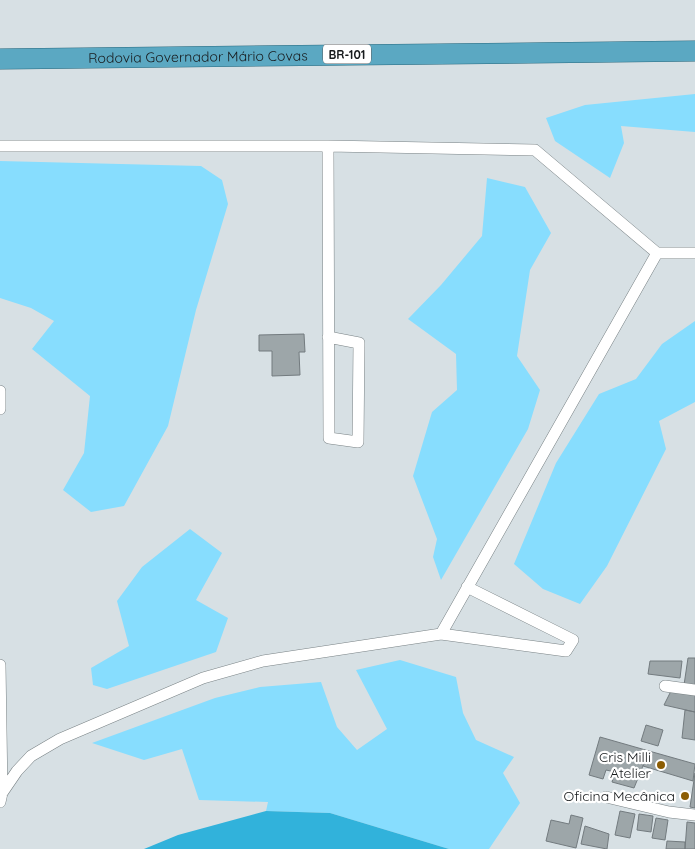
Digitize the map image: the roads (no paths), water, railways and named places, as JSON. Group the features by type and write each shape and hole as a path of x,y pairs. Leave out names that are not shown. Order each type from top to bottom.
{"highway":[{"name":"Rodovia Governador Mário Covas","path":"0,58 695,51"}],"street":[{"path":"0,146 328,146 535,150 657,253 695,253"},
{"path":"328,146 328,338 329,438 358,442 359,343 328,338"},
{"path":"441,634 657,253"},
{"path":"0,390 0,409"},
{"path":"1,798 17,771 31,756 60,739 203,678 263,661 441,634 566,651 573,640 467,587"},
{"path":"0,665 1,798"},
{"path":"665,686 695,690"},
{"path":"606,797 669,812 695,815"}],"place":[{"name":"Cris Milli Atelier","path":"661,765"},
{"name":"Oficina Mecânica","path":"685,796"}]}
